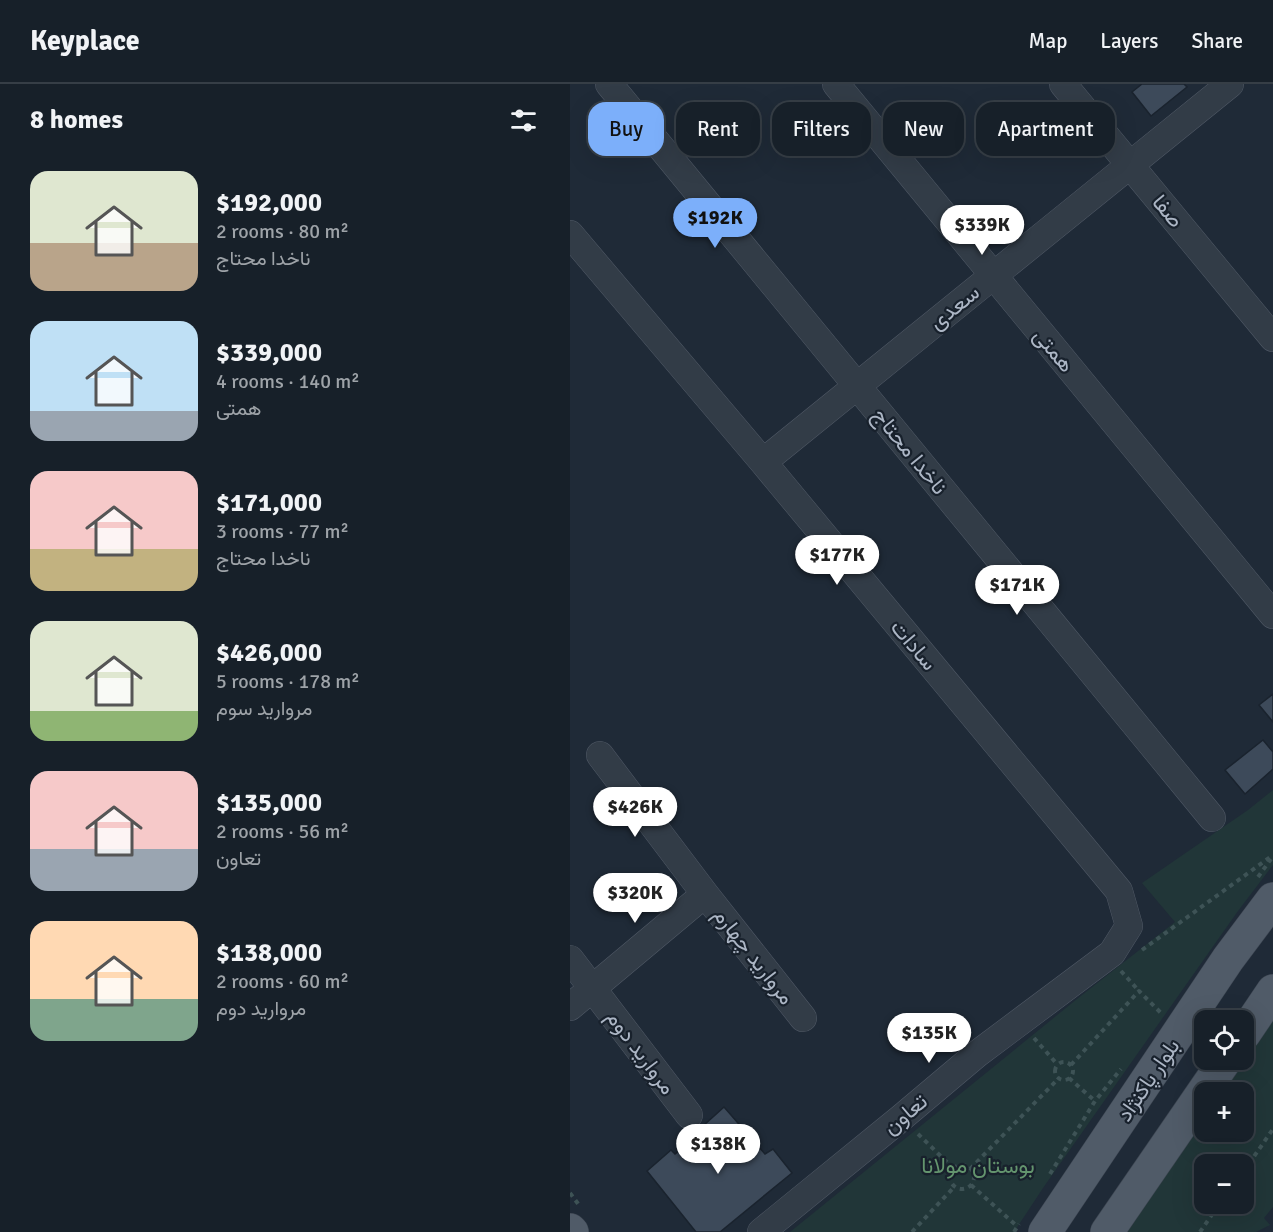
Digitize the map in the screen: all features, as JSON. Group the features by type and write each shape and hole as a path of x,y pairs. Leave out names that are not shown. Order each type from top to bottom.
{"main road":[{"name":"بلوار پاکنژاد","path":"1031,1229 1273,899"},
{"path":"1254,1019 1273,991"},
{"path":"1107,1232 1218,1070"}],"street":[{"name":"ناخدا محتاج","path":"609,84 1212,818"},
{"name":"همتی","path":"836,84 1273,615"},
{"name":"صفا","path":"1063,84 1273,338"},
{"name":"سعدی","path":"763,462 1230,84"},
{"name":"سادات","path":"570,234 763,462 1119,891 1129,926"},
{"name":"مروارید چهارم","path":"600,754 705,894 803,1018"},
{"path":"570,1007 705,894"},
{"name":"تعاون","path":"760,1232 977,1054 1112,953 1129,926"},
{"name":"مروارید دوم","path":"570,959 688,1114"}],"path":[{"path":"1117,967 1164,1016"},
{"path":"1057,1064 1054,1071 1059,1078 1064,1080 1069,1078 1072,1073 1071,1065 1139,991"},
{"path":"1032,1035 1057,1064"},
{"path":"1057,1064 1066,1062 1071,1065"},
{"path":"970,1169 1059,1078"},
{"path":"1069,1078 1095,1101"},
{"path":"1254,1157 1273,1129"},
{"path":"915,1130 954,1169"},
{"path":"964,1165 970,1169 974,1179 971,1185 965,1189 952,1184 950,1176 954,1169 964,1165"},
{"path":"971,1185 1031,1229"},
{"path":"912,1232 955,1186"},
{"path":"1200,1232 1212,1214"}],"green space":[{"name":"بوستان مولانا","path":"1273,790 1273,865 1238,911 1014,1232 790,1232 1175,922 1142,883 1248,810"},
{"path":"1273,1016 1273,1207 1264,1218 1270,1225 1256,1232 1126,1232 1194,1130 1194,1142 1254,1142 1254,1082 1227,1082 1235,1070 1254,1070 1254,1043"}],"building":[{"path":"1142,84 1184,84 1187,87 1151,116 1132,92"},
{"path":"1273,694 1273,722 1259,705"},
{"path":"1263,740 1273,752 1273,769 1245,794 1225,770"},
{"path":"724,1107 765,1154 773,1149 792,1173 720,1232 696,1232 647,1171 671,1150 675,1154 705,1130 703,1126"}]}
